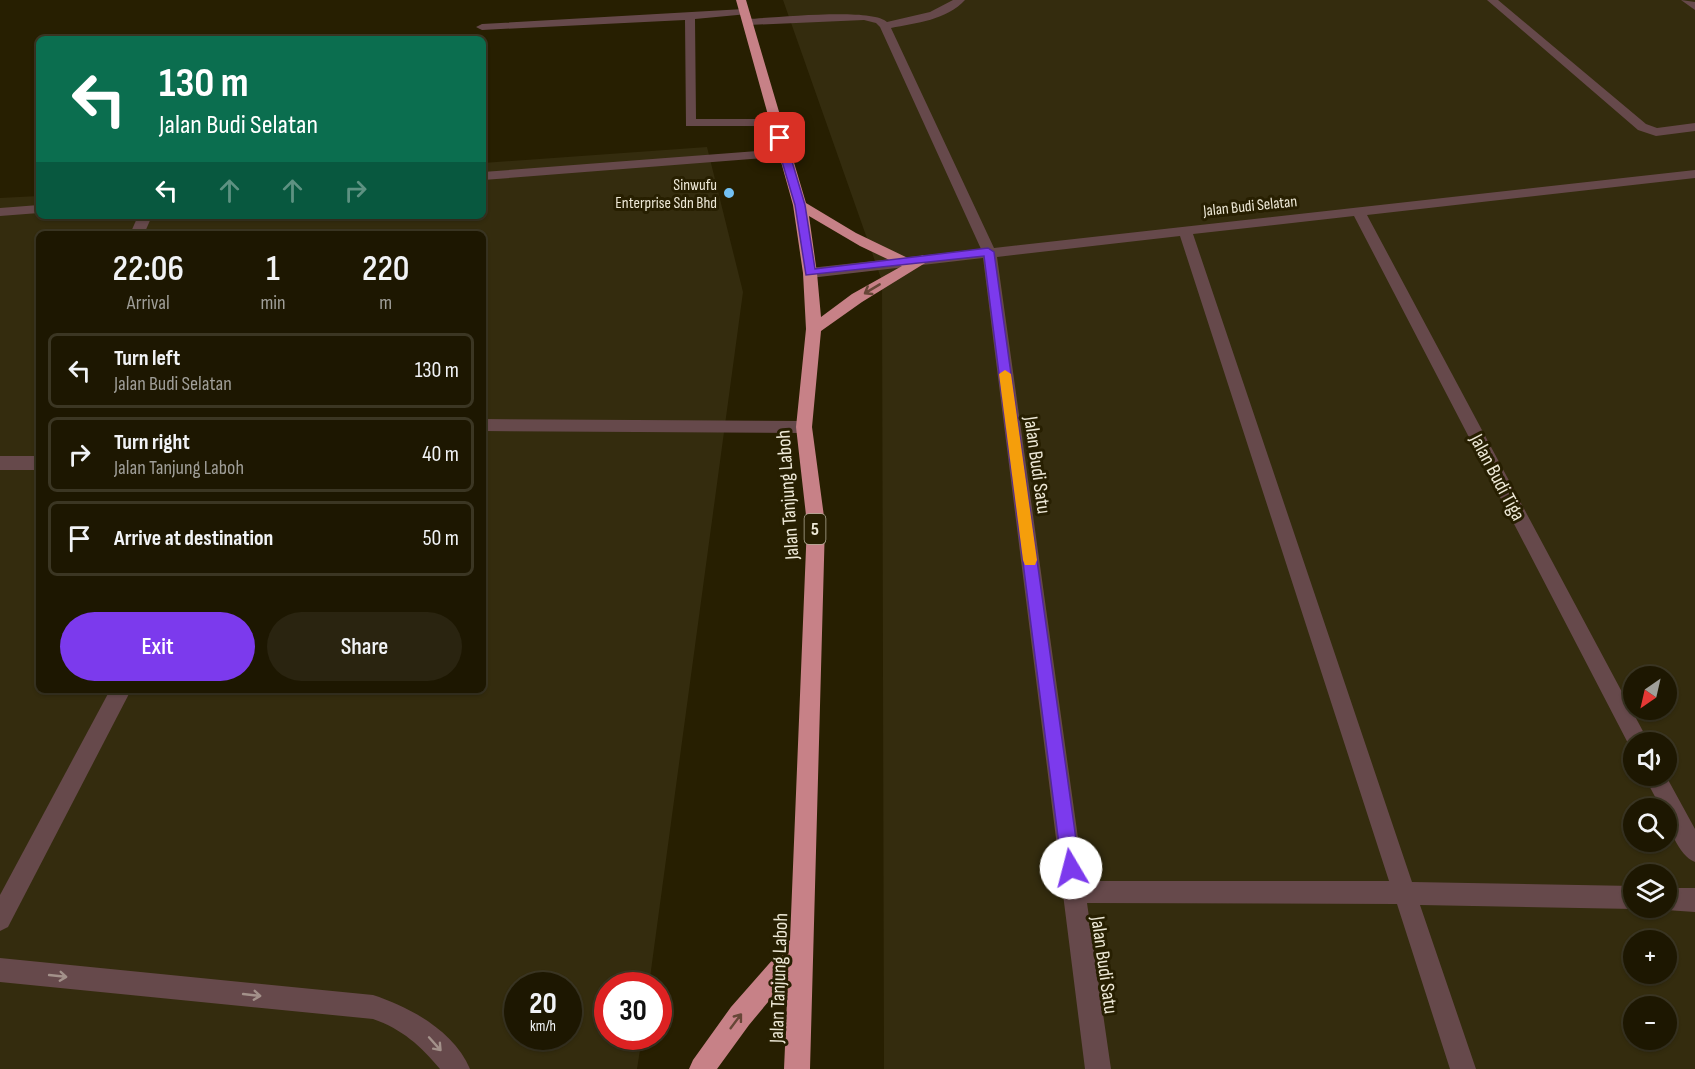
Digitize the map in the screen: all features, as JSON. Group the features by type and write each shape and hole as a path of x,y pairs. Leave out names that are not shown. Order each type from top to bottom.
{"highway":[{"name":"Jalan Tanjung Laboh","path":"744,11 800,205 810,273 814,329 804,427 816,524 797,1069"},
{"path":"800,205 847,235 906,262"},
{"path":"814,329 857,298 922,260"},
{"path":"702,1069 740,1016 801,945"}],"street":[{"path":"482,27 585,20 690,17 744,11 864,17 880,21 885,26 927,17 951,8 960,0"},
{"path":"1492,0 1642,126 1656,132 1695,127"},
{"path":"1686,0 1695,7"},
{"path":"690,17 690,123 776,123"},
{"name":"Jalan Budi Satu","path":"885,26 988,252 1098,1069"},
{"path":"486,176 784,153"},
{"name":"Jalan Budi Selatan","path":"810,273 1695,174"},
{"path":"0,212 36,209"},
{"name":"Jalan Budi Tiga","path":"1358,211 1633,732"},
{"path":"1185,230 1463,1069"},
{"path":"486,425 804,427"},
{"path":"0,463 36,463"},
{"path":"3,909 119,693"},
{"path":"1660,786 1695,851"},
{"path":"1074,892 1405,893 1623,898"},
{"path":"1677,899 1695,900"},
{"path":"0,970 373,1007 397,1014 422,1029 457,1069"}],"shaded area":[{"path":"783,0 1695,0 1695,1069 884,1069 882,281"},
{"path":"707,147 743,292 651,972 594,972 594,1050 640,1050 637,1069 0,1069 0,198 36,196 36,219 486,219 486,163"}],"slow traffic":[{"path":"1005,374 1030,560"}],"place":[{"name":"Sinwufu Enterprise Sdn Bhd","path":"729,193"}],"route":[{"path":"780,138 800,205 810,273 988,252 1071,868"}]}
